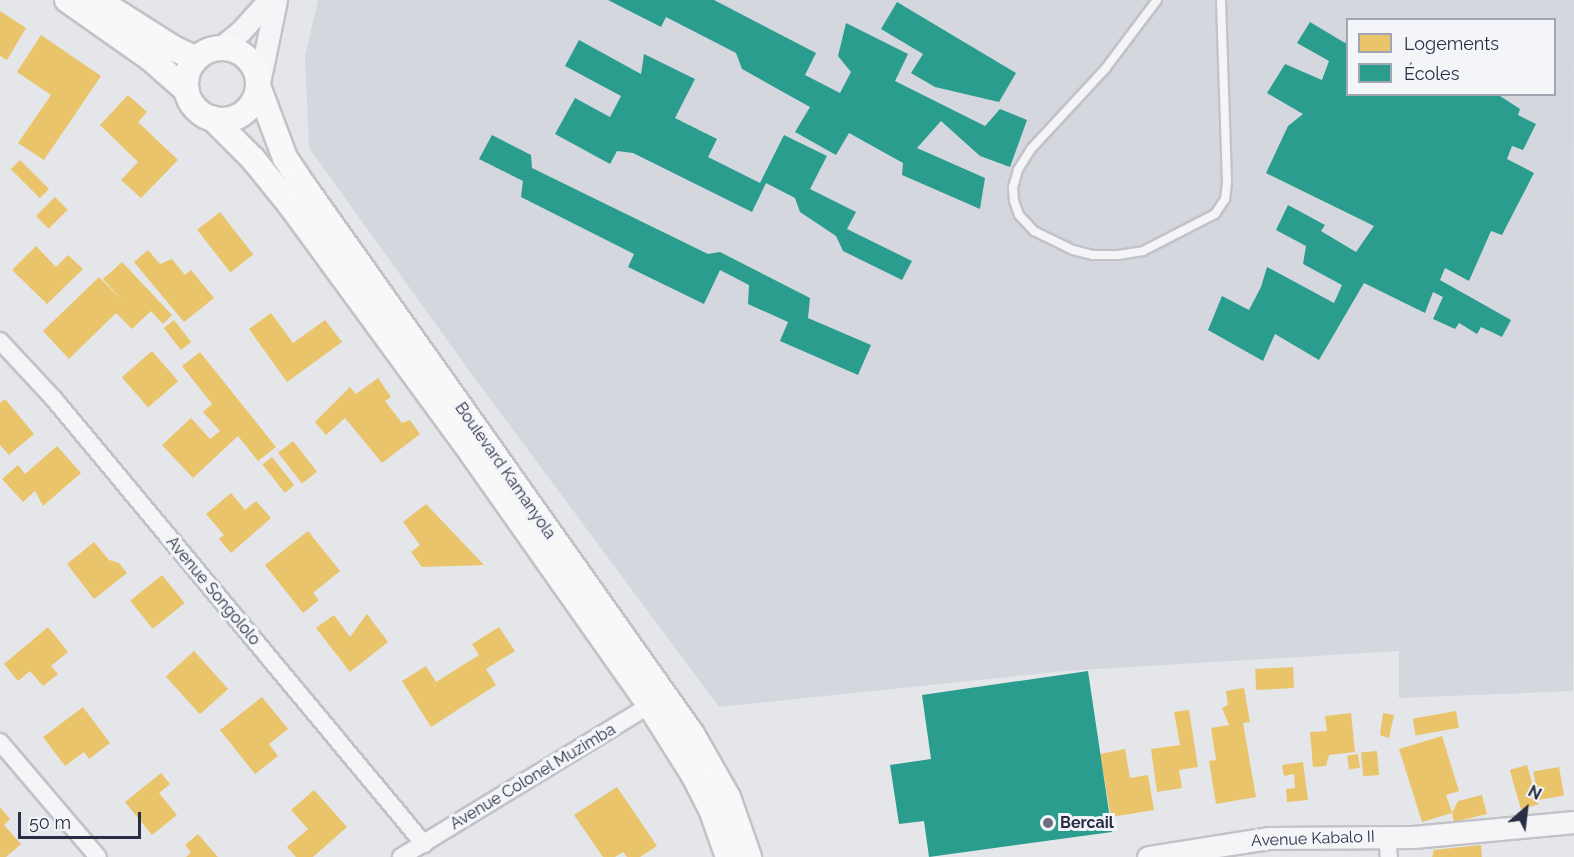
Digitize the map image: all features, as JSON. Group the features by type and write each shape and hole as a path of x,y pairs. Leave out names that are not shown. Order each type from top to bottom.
{"main road":[{"path":"67,0 151,59 187,91 196,108 212,118 226,119 246,111 255,100 258,85 254,67 248,59 235,50 220,48 211,50 196,59 189,72 187,91"},
{"path":"98,0 175,50 196,59"},
{"name":"Boulevard Kamanyola","path":"258,85 289,164 430,381 657,701 717,774 741,827 750,857"},
{"name":"Boulevard Kamanyola","path":"212,118 266,173 430,381"},
{"name":"Boulevard Kamanyola","path":"657,701 711,809 728,857"}],"street":[{"path":"220,48 240,32 269,0"},
{"path":"258,85 276,0"},
{"name":"Avenue Songololo","path":"0,341 61,408 424,844"},
{"name":"Avenue Colonel Muzimba","path":"401,857 657,701"},
{"path":"0,742 98,857"},
{"name":"Avenue Kabalo II","path":"1148,857 1270,838 1388,847 1423,836 1574,822"}],"lane":[{"path":"1157,0 1106,68 1038,140 1018,170 1013,187 1014,201 1019,215 1034,231 1073,250 1093,255 1118,255 1143,251 1215,214 1225,199 1227,182 1221,0"}],"shaded area":[{"path":"318,0 1574,0 1573,691 1399,698 1399,651 1065,671 719,707 473,376 309,148 305,56"}],"building: Logements":[{"path":"0,11 26,28 7,60 0,56"},
{"path":"41,35 101,76 44,160 18,143 51,95 17,72"},
{"path":"128,95 147,112 138,122 178,160 141,198 121,180 138,162 100,125"},
{"path":"20,160 49,189 40,198 11,169"},
{"path":"55,197 68,210 49,229 36,216"},
{"path":"220,212 253,255 230,272 197,230"},
{"path":"36,246 56,267 68,255 83,269 47,304 12,270"},
{"path":"148,250 160,264 172,259 185,275 191,270 214,298 184,322 134,262"},
{"path":"122,262 172,315 163,324 151,311 132,329 116,313 69,359 43,331 99,277 122,300 103,279"},
{"path":"271,313 293,343 325,320 342,342 287,382 249,329"},
{"path":"174,320 191,342 181,350 164,328"},
{"path":"152,351 178,381 148,407 122,377"},
{"path":"200,352 276,447 258,461 238,436 193,478 162,445 191,418 210,439 220,431 203,412 212,404 182,366"},
{"path":"378,378 391,397 385,401 402,423 410,420 420,434 382,463 345,418 326,435 315,422 350,387 356,394"},
{"path":"5,399 34,434 9,455 0,445 0,403"},
{"path":"293,441 317,472 302,483 278,453"},
{"path":"57,446 81,473 43,506 35,491 23,502 2,479 18,465 25,474"},
{"path":"272,457 294,485 285,493 263,464"},
{"path":"231,493 245,510 256,501 271,518 231,553 219,539 224,535 206,514"},
{"path":"426,504 484,565 422,567 411,552 420,545 403,522"},
{"path":"308,531 340,571 313,593 319,600 303,613 265,565"},
{"path":"94,542 109,560 119,563 127,573 94,599 67,564"},
{"path":"162,575 185,603 153,629 130,601"},
{"path":"367,614 388,642 350,672 316,628 334,615 350,637"},
{"path":"48,627 68,652 51,666 58,674 43,686 30,671 18,681 4,664"},
{"path":"499,627 515,651 486,669 496,685 431,727 402,681 426,666 436,682 479,655 472,644"},
{"path":"194,651 228,689 200,714 166,676"},
{"path":"1293,667 1294,688 1256,690 1255,669"},
{"path":"1244,688 1250,722 1243,723 1256,797 1216,804 1209,761 1216,760 1211,728 1229,725 1222,708 1228,705 1226,691"},
{"path":"262,697 288,729 269,744 278,756 255,774 220,730"},
{"path":"83,707 110,743 89,759 84,752 65,766 43,737"},
{"path":"1189,710 1198,767 1179,770 1182,788 1157,792 1151,749 1180,745 1174,712"},
{"path":"1456,711 1459,728 1416,735 1413,719"},
{"path":"1351,713 1355,752 1329,755 1326,766 1313,767 1310,732 1327,731 1325,716"},
{"path":"1383,713 1394,715 1389,738 1380,735"},
{"path":"1442,736 1459,791 1446,795 1452,813 1422,822 1399,749"},
{"path":"1125,749 1130,778 1148,775 1154,810 1111,817 1100,754"},
{"path":"1377,751 1379,775 1363,776 1361,752"},
{"path":"1358,754 1360,768 1349,769 1347,756"},
{"path":"1303,762 1308,800 1287,802 1286,789 1295,788 1294,774 1284,776 1282,765"},
{"path":"1527,765 1538,804 1521,809 1510,770"},
{"path":"1559,767 1564,796 1538,800 1533,772"},
{"path":"161,773 170,784 159,793 177,815 152,835 125,802"},
{"path":"617,787 657,846 640,857 627,857 623,852 615,857 603,857 574,815"},
{"path":"314,790 347,827 313,857 296,857 287,847 308,829 291,810"},
{"path":"1482,795 1487,814 1454,822 1452,813 1458,801"},
{"path":"0,807 10,819 4,825 21,844 6,857 0,857"},
{"path":"198,834 218,857 186,857 191,852 185,845"},
{"path":"1481,845 1482,857 1432,857 1434,850"}],"building: Écoles":[{"path":"608,0 714,0 816,53 805,75 840,93 851,72 838,56 846,23 908,54 895,81 985,126 1000,109 1027,120 1010,167 980,156 941,121 917,148 985,178 980,209 902,175 903,163 849,133 836,155 795,132 810,107 742,69 736,53 666,17 661,27"},
{"path":"897,2 1016,73 999,102 935,87 911,73 923,54 881,29"},
{"path":"1310,22 1345,43 1346,41 1346,96 1500,96 1520,109 1518,115 1536,124 1523,150 1512,146 1507,159 1534,173 1502,235 1491,231 1469,281 1445,268 1440,280 1511,320 1502,337 1481,327 1477,334 1459,323 1455,329 1433,319 1443,297 1433,292 1425,313 1364,283 1319,360 1275,334 1263,361 1208,330 1222,296 1249,310 1261,287 1267,267 1334,303 1342,285 1303,264 1306,246 1276,230 1288,205 1325,225 1321,231 1356,252 1374,226 1266,173 1288,126 1303,114 1267,93 1285,64 1322,80 1329,61 1297,43"},
{"path":"579,40 641,74 644,54 695,79 675,118 717,139 708,157 760,183 784,135 827,156 810,189 856,212 847,229 912,261 902,280 843,251 836,236 800,212 795,198 766,183 752,212 633,153 617,151 610,164 555,134 575,98 610,117 621,96 565,66"},
{"path":"492,135 531,155 532,168 708,254 720,252 810,298 808,318 871,345 858,375 780,341 788,322 748,304 749,285 720,270 704,304 628,267 634,254 521,197 523,181 479,159"},
{"path":"1088,671 1112,832 929,857 924,821 899,824 890,765 931,759 922,695"}],"place":[{"name":"Bercail","path":"1048,823"}]}
